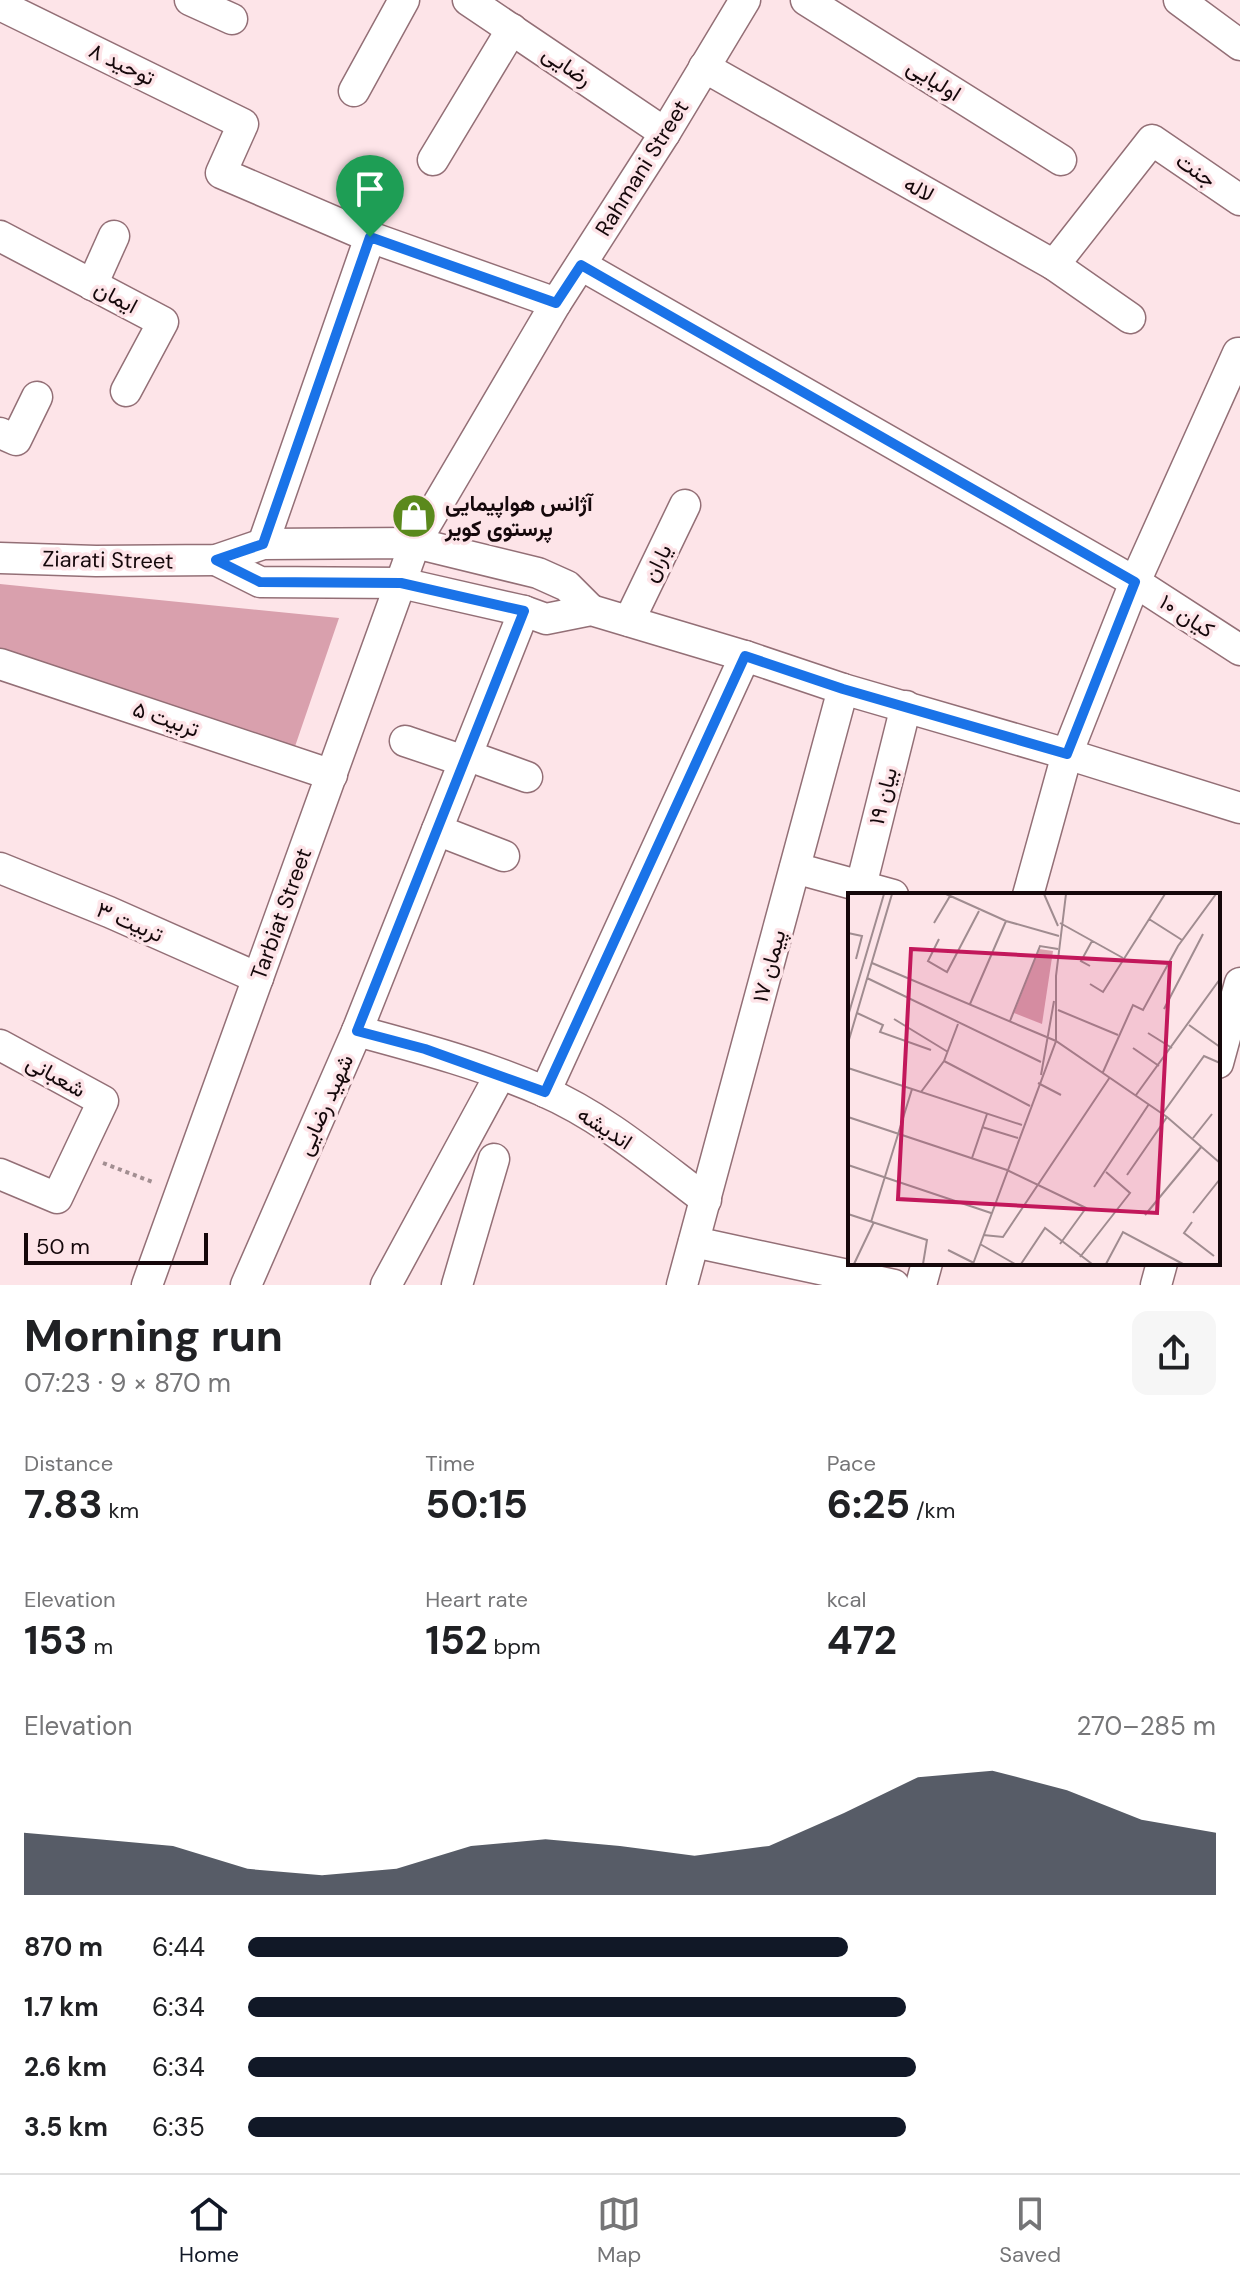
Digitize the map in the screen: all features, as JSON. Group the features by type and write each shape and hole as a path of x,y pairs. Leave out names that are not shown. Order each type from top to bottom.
{"street":[{"path":"190,0 232,19"},
{"path":"354,91 404,0"},
{"name":"رضایی","path":"468,0 665,133"},
{"name":"Rahmani Street","path":"415,543 556,303 665,133 745,0"},
{"name":"اولیایی","path":"806,0 1061,160"},
{"path":"1179,0 1240,45"},
{"name":"توحید ۸","path":"0,5 243,124 221,173 370,237"},
{"path":"433,160 512,29"},
{"name":"لاله","path":"704,67 1054,265 1130,318"},
{"name":"جنت","path":"1054,265 1152,140 1240,200"},
{"name":"ایمان","path":"0,236 163,322 126,391"},
{"path":"92,285 114,236"},
{"path":"263,544 370,237 556,303"},
{"name":"کیان ۱۰","path":"581,265 1135,582 1240,650"},
{"path":"1029,893 1067,754 1135,582 1238,353 1240,355"},
{"path":"0,433 16,440 37,397"},
{"name":"یاران","path":"629,621 685,505"},
{"name":"Ziarati Street","path":"0,558 216,560 263,544 415,543 538,573 567,586 591,610"},
{"name":"Tarbiat Street","path":"147,1285 415,543"},
{"name":"Ziarati Street","path":"216,560 260,582 401,583 524,611 546,619 591,610 1240,808"},
{"name":"شهید رضایی","path":"246,1285 357,1031 524,611"},
{"path":"545,1092 745,656"},
{"name":"تربیت ۵","path":"0,664 332,775"},
{"name":"پیمان ۱۷","path":"682,1285 843,689"},
{"name":"بیان ۱۹","path":"861,886 906,706"},
{"path":"405,741 527,777"},
{"path":"437,830 504,856"},
{"name":"تربیت ۳","path":"0,868 258,978"},
{"path":"795,868 886,893"},
{"path":"1220,1056 1240,983"},
{"name":"اندیشه","path":"357,1031 425,1049 545,1092 614,1131 706,1200"},
{"name":"شعبانی","path":"0,1045 103,1101 57,1198 0,1174"},
{"path":"386,1285 500,1075"},
{"path":"457,1285 494,1159"},
{"path":"694,1242 894,1285"},
{"path":"921,1285 926,1265"},
{"path":"1156,1285 1161,1265"}],"path":[{"path":"79,1154 181,1192"}],"shaded area":[{"path":"0,584 339,618 290,761 0,664"}],"place":[{"name":"آژانس هواپیمایی پرستوی کویر","path":"414,516"}],"route":[{"path":"370,237 556,303 581,265 1135,582 1067,754 843,689 745,656 545,1092 425,1049 357,1031 524,611 401,583 260,582 216,560 263,544 370,237"}]}
